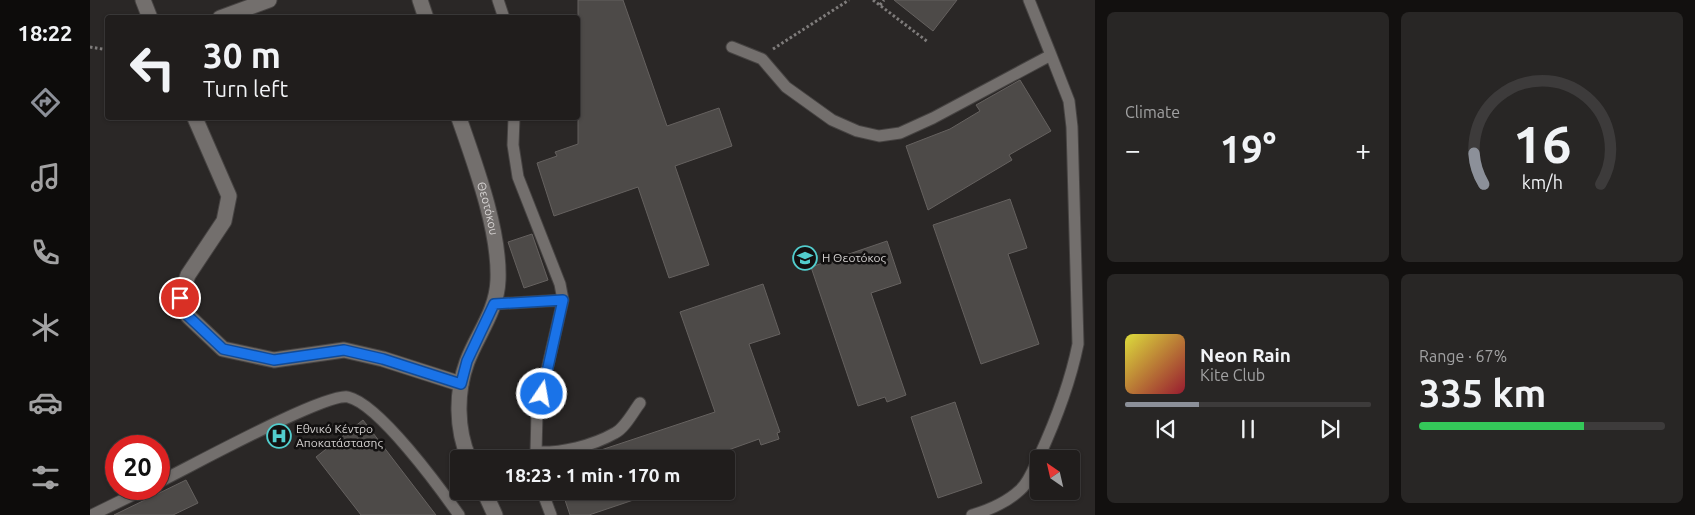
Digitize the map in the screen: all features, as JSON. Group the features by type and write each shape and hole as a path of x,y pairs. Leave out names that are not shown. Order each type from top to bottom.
{"street":[{"path":"143,0 149,15"},
{"path":"228,15 269,0"},
{"path":"420,0 425,15"},
{"path":"196,120 229,196 224,221 188,275 180,298 188,316 200,330 223,349 274,360 344,350 383,359 461,384"},
{"name":"Θεοτόκου","path":"460,120 477,171 493,237 498,280 494,304 467,361 461,384 459,420 467,450"},
{"path":"488,500 495,515"}],"lane":[{"path":"498,0 503,15"},
{"path":"972,515 1003,503 1021,489 1031,474 1055,423 1072,374 1078,344 1072,128 1069,101 1029,0"},
{"path":"732,47 762,59 786,87 832,120 858,131 879,136 900,133 934,118 1051,55"},
{"path":"514,120 513,145 518,177 560,284 563,300 537,413 536,450"},
{"path":"494,304 563,300"},
{"path":"170,477 298,413 334,398 349,397 371,410 397,437 459,515"},
{"path":"567,450 617,433 640,403"},
{"path":"92,515 123,500"},
{"path":"545,500 551,515"}],"path":[{"path":"762,59 782,41 849,0"},
{"path":"873,0 928,42"},
{"path":"880,5 884,0"},
{"path":"90,47 105,50"}],"building":[{"path":"578,0 623,0 667,126 719,108 732,146 675,166 709,265 669,278 638,187 554,216 537,163 557,156 555,152 578,144 578,120 580,120 580,15 578,15"},
{"path":"894,0 957,0 933,31"},
{"path":"1020,80 1051,131 1009,155 1012,160 928,210 906,146 950,129 980,111 976,105"},
{"path":"1010,199 1027,248 1008,254 1039,344 981,364 933,225"},
{"path":"532,234 548,280 524,288 508,242"},
{"path":"887,241 901,283 871,293 906,395 887,402 885,397 858,406 811,267"},
{"path":"763,284 780,334 749,344 780,432 777,433 779,439 761,445 759,439 728,450 601,450 715,412 680,312"},
{"path":"955,402 982,483 938,498 911,417"},
{"path":"363,420 436,515 361,515 316,457"},
{"path":"186,480 198,503 173,515 114,515 145,500 170,500 170,488"},
{"path":"565,500 633,500 589,515 570,515"}],"place":[{"name":"Η Θεοτόκος","path":"805,258"},
{"name":"Εθνικό Κέντρο Αποκατάστασης","path":"279,436"}],"route":[{"path":"180,298 188,316 200,330 223,349 274,360 344,350 383,359 461,384 467,361 494,304 563,300 542,394"}]}
